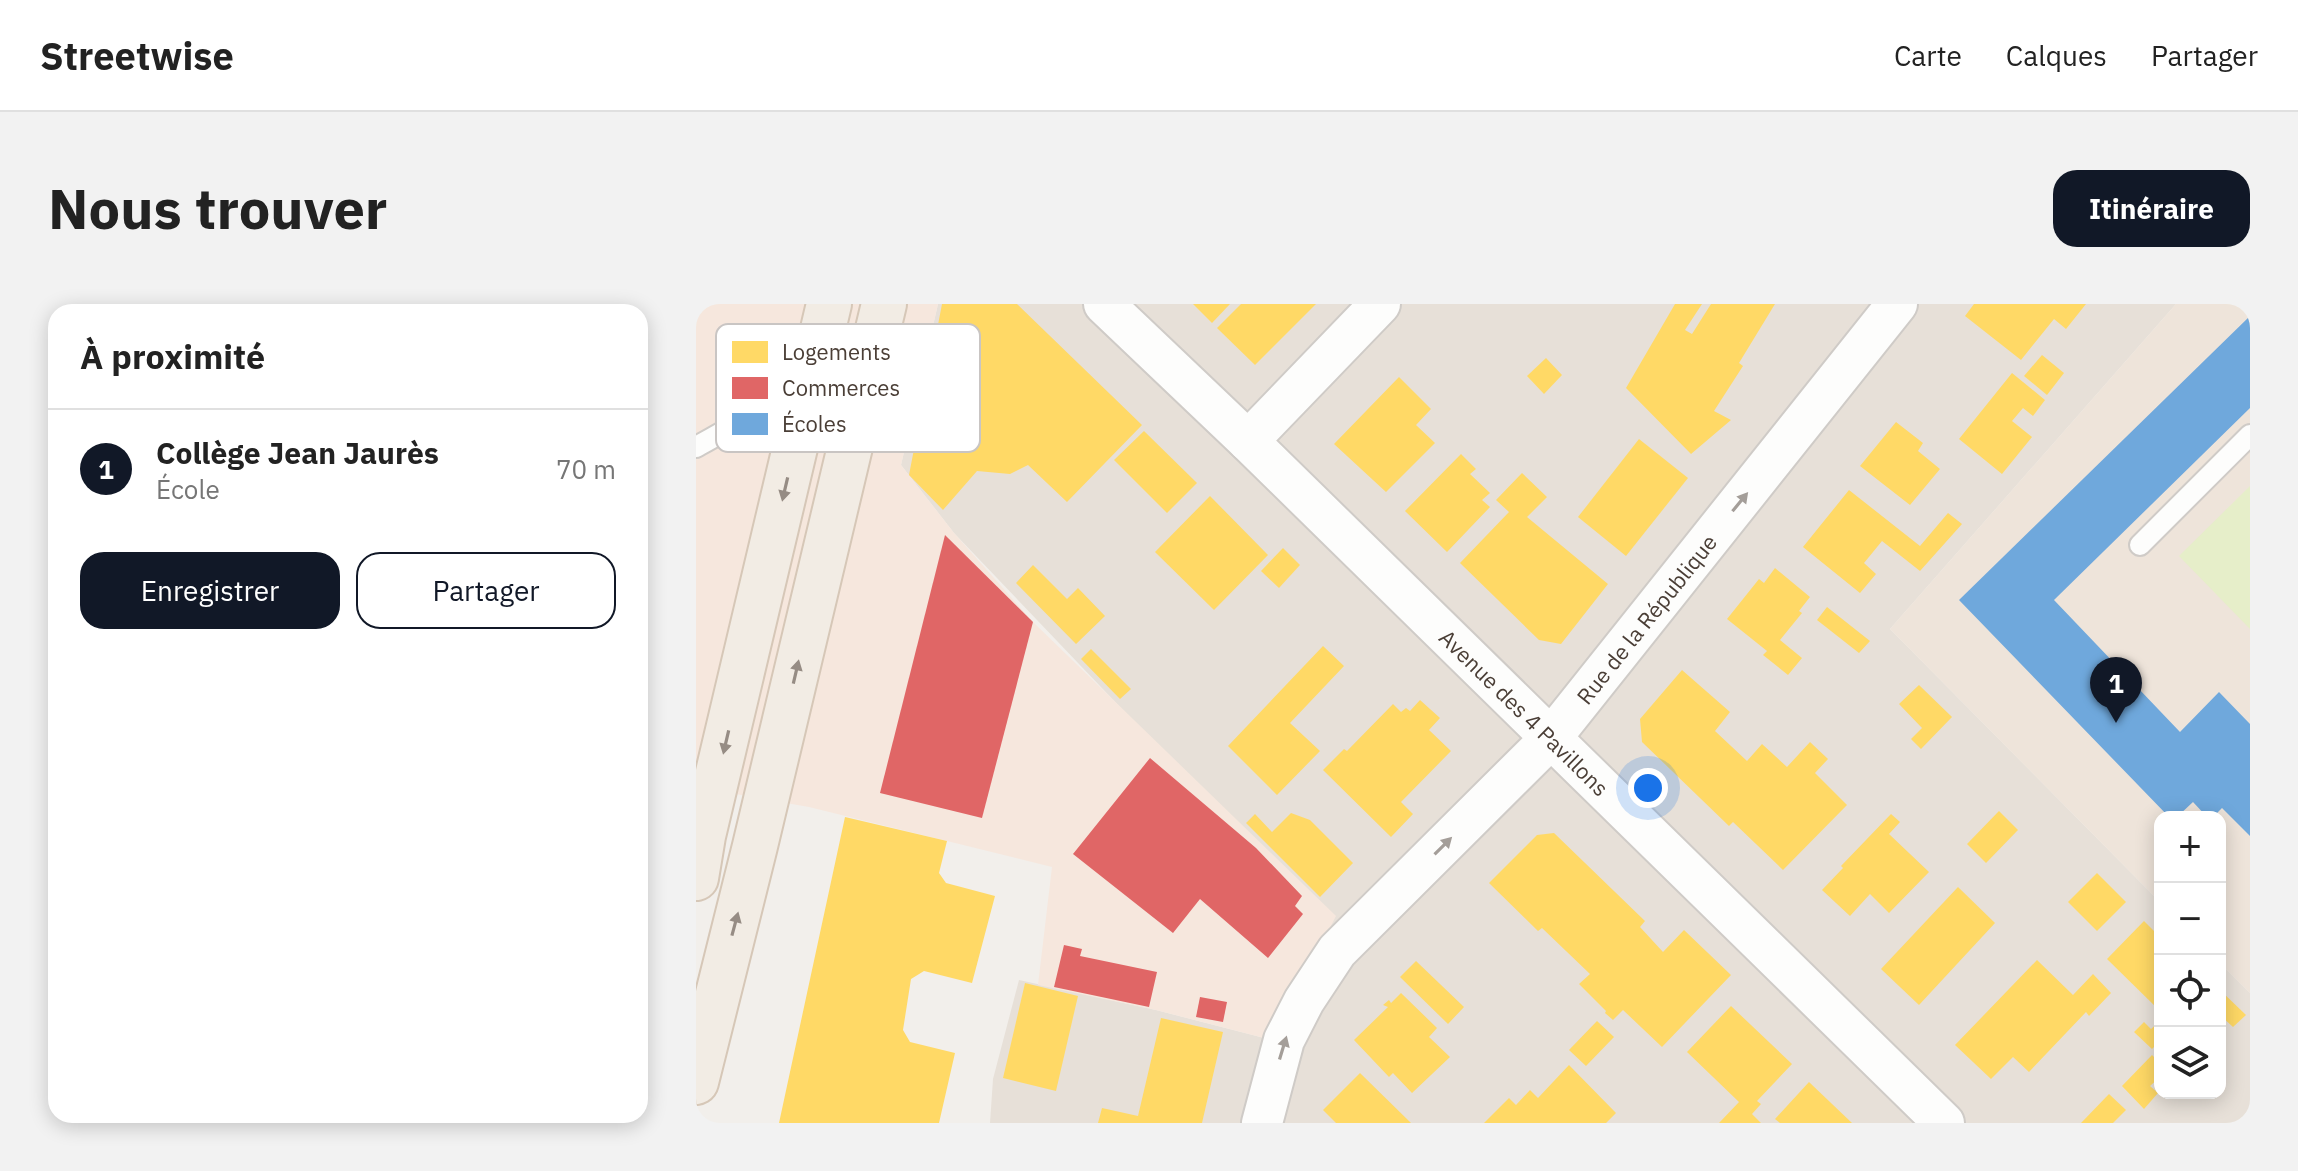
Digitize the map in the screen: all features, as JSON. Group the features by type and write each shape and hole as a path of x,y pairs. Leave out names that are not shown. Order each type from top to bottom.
{"main road":[{"path":"879,324 884,304"},
{"path":"698,845 793,452"},
{"path":"696,1082 849,452"},
{"path":"696,1061 715,1000"}],"street":[{"name":"Avenue des 4 Pavillons","path":"1104,304 1248,441 1944,1123"},
{"path":"1248,441 1380,304"},
{"name":"Rue de la République","path":"1262,1123 1284,1040 1304,1001 1337,951 1551,738 1897,304"}],"lane":[{"path":"2140,545 2250,435"},
{"path":"696,447 716,436"}],"shaded area":[{"path":"696,304 938,304 933,324 716,324 716,452 904,452 901,465 954,533 1033,622 1336,916 1272,1040 1156,1010 1038,985 1052,867 809,807 696,787"},
{"path":"938,304 2176,304 1890,629 2154,896 2154,1099 2226,1099 2226,969 2250,993 2250,1123 990,1123 993,1079 1019,980 1156,1010 1272,1040 1183,773 954,533 901,465 904,452 980,452 980,324 933,324"},
{"path":"2176,304 2250,304 2250,993 2226,969 2226,811 2154,811 2154,896 1890,629"}],"green space":[{"path":"2250,486 2250,629 2179,556"}],"building: Logements":[{"path":"942,304 1017,304 1142,425 1067,502 1028,465 1010,474 977,471 943,510 909,475 913,452 980,452 980,324 938,324"},
{"path":"1193,304 1230,304 1212,323"},
{"path":"1241,304 1316,304 1255,365 1217,328"},
{"path":"1675,304 1702,304 1685,330 1692,334 1711,304 1775,304 1739,363 1743,366 1714,411 1731,420 1691,454 1626,388"},
{"path":"1974,304 2086,304 2066,329 2054,319 2021,360 1965,316"},
{"path":"2042,355 2064,373 2047,395 2024,376"},
{"path":"1546,358 1562,375 1544,394 1527,376"},
{"path":"2012,373 2045,400 2033,416 2023,408 2012,421 2032,437 2002,474 1959,439"},
{"path":"1399,377 1431,409 1416,425 1435,443 1386,492 1334,444"},
{"path":"1896,422 1923,443 1918,451 1940,469 1910,505 1860,466"},
{"path":"1144,431 1197,483 1167,513 1114,460"},
{"path":"1639,439 1688,478 1626,556 1578,517"},
{"path":"1461,454 1476,469 1470,474 1490,493 1482,500 1490,507 1447,552 1405,511"},
{"path":"1522,473 1547,497 1527,517 1608,584 1561,644 1539,640 1460,563 1509,512 1496,500"},
{"path":"1849,490 1920,546 1948,513 1962,524 1920,571 1882,541 1864,563 1876,574 1860,593 1803,547"},
{"path":"1210,496 1268,555 1214,610 1155,552"},
{"path":"1283,548 1300,565 1279,588 1261,571"},
{"path":"1033,565 1067,599 1078,588 1105,616 1076,644 1016,583"},
{"path":"1775,568 1810,597 1799,611 1802,613 1780,640 1802,658 1788,675 1763,655 1767,651 1727,619 1759,579 1764,583"},
{"path":"1827,607 1870,641 1859,653 1817,620"},
{"path":"1323,646 1344,666 1290,723 1320,751 1277,795 1228,746"},
{"path":"1091,649 1131,689 1120,699 1081,659"},
{"path":"1682,670 1730,712 1715,731 1747,761 1762,744 1787,767 1810,742 1828,759 1815,773 1847,805 1783,870 1733,822 1729,826 1642,742 1640,719"},
{"path":"1919,685 1952,717 1921,749 1911,739 1922,728 1899,704"},
{"path":"1420,700 1440,718 1429,730 1451,751 1401,802 1413,814 1391,837 1323,770 1344,749 1347,751 1393,704 1401,712 1406,708 1410,711"},
{"path":"1999,811 2018,830 1986,863 1967,844"},
{"path":"1291,813 1310,820 1353,863 1320,897 1246,823 1255,814 1272,832"},
{"path":"1891,814 1900,822 1889,834 1929,872 1889,913 1870,894 1850,916 1822,890"},
{"path":"845,817 947,841 939,873 946,883 995,896 972,983 924,971 911,979 903,1030 910,1042 955,1053 939,1123 779,1123"},
{"path":"1554,833 1645,921 1640,927 1663,952 1684,930 1731,975 1662,1047 1623,1010 1613,1020 1605,1013 1579,984 1590,974 1542,928 1538,931 1489,883 1537,835"},
{"path":"2097,873 2126,902 2097,931 2068,902"},
{"path":"1958,887 1995,923 1919,1005 1881,969"},
{"path":"2144,921 2154,931 2154,1005 2107,959"},
{"path":"2037,960 2073,995 2093,974 2111,993 2089,1016 2086,1012 2029,1072 2013,1057 1991,1079 1955,1045"},
{"path":"1416,961 1464,1007 1448,1024 1400,977"},
{"path":"1025,983 1078,996 1056,1091 1003,1078"},
{"path":"1401,993 1437,1028 1429,1037 1450,1057 1412,1093 1393,1073 1389,1077 1354,1040 1388,1007 1383,1005 1389,1000 1391,1003"},
{"path":"2226,996 2246,1015 2233,1027 2226,1021"},
{"path":"1731,1006 1792,1064 1757,1101 1761,1104 1752,1114 1761,1123 1719,1123 1739,1102 1687,1052"},
{"path":"1161,1018 1223,1032 1202,1123 1098,1123 1102,1108 1138,1116"},
{"path":"1597,1021 1614,1037 1586,1066 1569,1050"},
{"path":"2144,1022 2151,1029 2154,1026 2152,1049 2134,1032"},
{"path":"2152,1055 2154,1057 2154,1082 2150,1086 2154,1090 2154,1098 2144,1109 2122,1086"},
{"path":"1569,1065 1616,1113 1606,1123 1484,1123 1509,1098 1516,1105 1530,1090 1538,1098"},
{"path":"1360,1073 1411,1123 1336,1123 1323,1110"},
{"path":"1809,1082 1852,1123 1780,1123 1775,1119"},
{"path":"2109,1094 2126,1110 2113,1123 2081,1123"}],"building: Commerces":[{"path":"945,535 1033,622 982,818 880,793"},
{"path":"1150,758 1256,848 1302,896 1295,906 1303,914 1268,958 1200,899 1173,933 1073,854"},
{"path":"1064,945 1082,949 1080,956 1157,972 1149,1007 1054,987"},
{"path":"1200,997 1227,1002 1223,1022 1196,1017"}],"building: Écoles":[{"path":"2250,316 2250,408 2054,600 2180,732 2219,692 2250,724 2250,836 2222,808 2219,811 2201,811 2193,802 2183,811 2163,811 1959,600"}],"place":[{"name":"Collège Jean Jaurès","path":"2116,723"}]}
